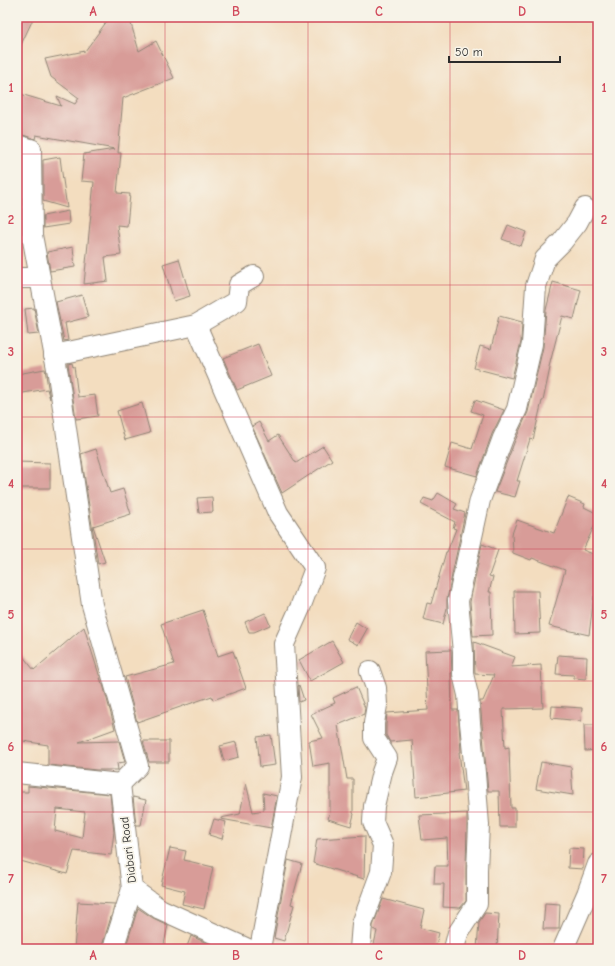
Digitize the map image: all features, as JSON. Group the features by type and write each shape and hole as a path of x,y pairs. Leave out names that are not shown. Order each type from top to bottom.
{"street":[{"path":"17,145 31,149 32,235 54,355 92,605 138,766 120,784 17,773"},
{"path":"454,949 458,933 477,904 479,825 468,695 463,674 458,601 480,500 503,438 517,409 532,344 536,286 545,259 562,242 577,223 585,208"},
{"path":"54,355 196,326 238,302 239,285 254,276"},
{"path":"17,278 40,278"},
{"path":"196,326 278,513 315,568 300,608 284,644 292,777 260,949"},
{"path":"360,949 362,924 381,872 383,845 374,822 374,806 387,758 374,738 374,723 377,705 376,688 370,671"},
{"name":"Diabari Road","path":"120,784 132,889 160,909 248,949"},
{"path":"563,949 587,894 598,864"},
{"path":"113,949 132,889"}],"building":[{"path":"17,17 34,17 17,53"},
{"path":"110,17 129,17 139,51 156,41 174,78 123,98 118,153 121,153 117,193 130,194 127,226 117,225 121,255 105,257 108,281 84,284 94,182 81,181 84,154 115,149 36,135 35,139 17,134 17,93 61,106 57,96 75,104 79,98 51,77 45,59 85,51"},
{"path":"17,157 20,158 20,211 17,211"},
{"path":"60,157 67,208 43,201 43,160"},
{"path":"68,211 69,224 43,228 43,216"},
{"path":"508,225 526,232 521,246 502,239"},
{"path":"73,247 75,267 50,271 47,252"},
{"path":"179,259 190,296 174,301 163,264"},
{"path":"553,282 581,290 574,319 562,316 533,440 530,439 517,481 520,481 515,497 495,492 528,412 543,347 546,310"},
{"path":"82,295 88,317 65,323 68,340 64,341 56,302"},
{"path":"34,308 39,334 28,335 25,309"},
{"path":"499,316 522,322 521,342 512,378 474,368 480,346 491,349"},
{"path":"258,344 271,376 237,390 223,358"},
{"path":"72,363 73,367 74,366 78,397 95,395 98,416 76,419 68,364"},
{"path":"45,369 50,399 47,389 17,394 17,374"},
{"path":"475,400 504,410 492,434 477,476 445,467 452,443 472,449 483,415 471,411"},
{"path":"142,403 150,433 125,440 117,411"},
{"path":"259,422 269,441 278,435 296,463 323,446 332,460 282,493 252,426"},
{"path":"96,449 110,493 123,489 131,514 93,526 105,562 98,564 81,454"},
{"path":"17,462 50,463 50,488 17,488"},
{"path":"438,493 457,504 454,509 465,513 443,624 423,619 427,603 431,604 446,552 456,529 453,528 455,522 421,504 424,498 433,501"},
{"path":"212,497 213,512 199,513 197,498"},
{"path":"568,497 585,504 584,507 598,514 598,518 583,550 598,556 598,597 594,596 589,635 549,626 565,570 513,553 512,534 517,520 554,533"},
{"path":"482,544 498,550 489,576 493,577 489,592 491,592 492,635 473,636 470,602"},
{"path":"514,591 538,591 540,633 515,634"},
{"path":"203,610 218,656 233,651 246,688 213,700 212,696 137,722 125,677 174,664 161,624"},
{"path":"265,613 270,625 254,632 249,632 245,622"},
{"path":"356,622 367,629 358,645 347,639"},
{"path":"84,627 103,684 115,729 79,742 119,741 125,762 117,763 118,770 96,770 48,765 48,745 17,740 17,649 34,670"},
{"path":"332,641 344,662 310,681 299,660"},
{"path":"474,642 515,657 511,667 541,665 543,708 503,709 505,748 509,747 511,808 515,808 515,827 500,827 499,791 488,791 480,701 483,701 494,675 475,674"},
{"path":"451,650 452,710 458,710 461,752 459,752 464,791 416,797 412,740 390,742 386,735 387,713 428,710 425,651"},
{"path":"558,655 587,657 586,679 574,678 574,675 556,674"},
{"path":"299,685 304,700 299,702 298,686"},
{"path":"356,687 365,708 364,714 338,725 347,779 353,779 354,814 351,826 328,819 330,812 330,763 313,766 309,741 323,738 311,714 335,703 333,698"},
{"path":"552,706 582,708 581,721 551,718"},
{"path":"584,725 598,725 598,750 585,751"},
{"path":"271,735 275,765 260,767 257,737"},
{"path":"143,741 169,741 169,762 149,762"},
{"path":"236,742 239,757 224,761 220,746"},
{"path":"541,762 571,767 573,795 536,789"},
{"path":"246,783 253,812 264,810 263,793 277,796 271,828 221,819 240,814"},
{"path":"28,786 110,794 114,832 111,855 74,851 67,874 17,860 17,792 28,792","holes":["57,809 85,812 82,838 55,831"]},
{"path":"133,797 146,800 141,825 136,825"},
{"path":"467,813 466,901 460,908 443,907 444,884 434,884 435,866 448,866 447,838 422,840 419,815"},
{"path":"214,819 226,822 222,839 209,835"},
{"path":"365,836 364,879 313,863 317,839"},
{"path":"170,848 186,851 184,860 213,867 204,909 182,904 185,891 161,885"},
{"path":"569,848 584,849 583,869 568,868"},
{"path":"288,860 302,864 291,904 294,905 284,941 274,938"},
{"path":"383,899 424,910 420,928 439,933 435,949 373,949 377,931 373,929 373,926"},
{"path":"78,902 115,904 102,949 74,949"},
{"path":"545,903 560,904 559,929 543,929"},
{"path":"138,908 153,918 168,925 163,949 125,949"},
{"path":"485,913 499,914 497,949 477,949 479,922"},
{"path":"191,936 220,949 186,949"}]}
